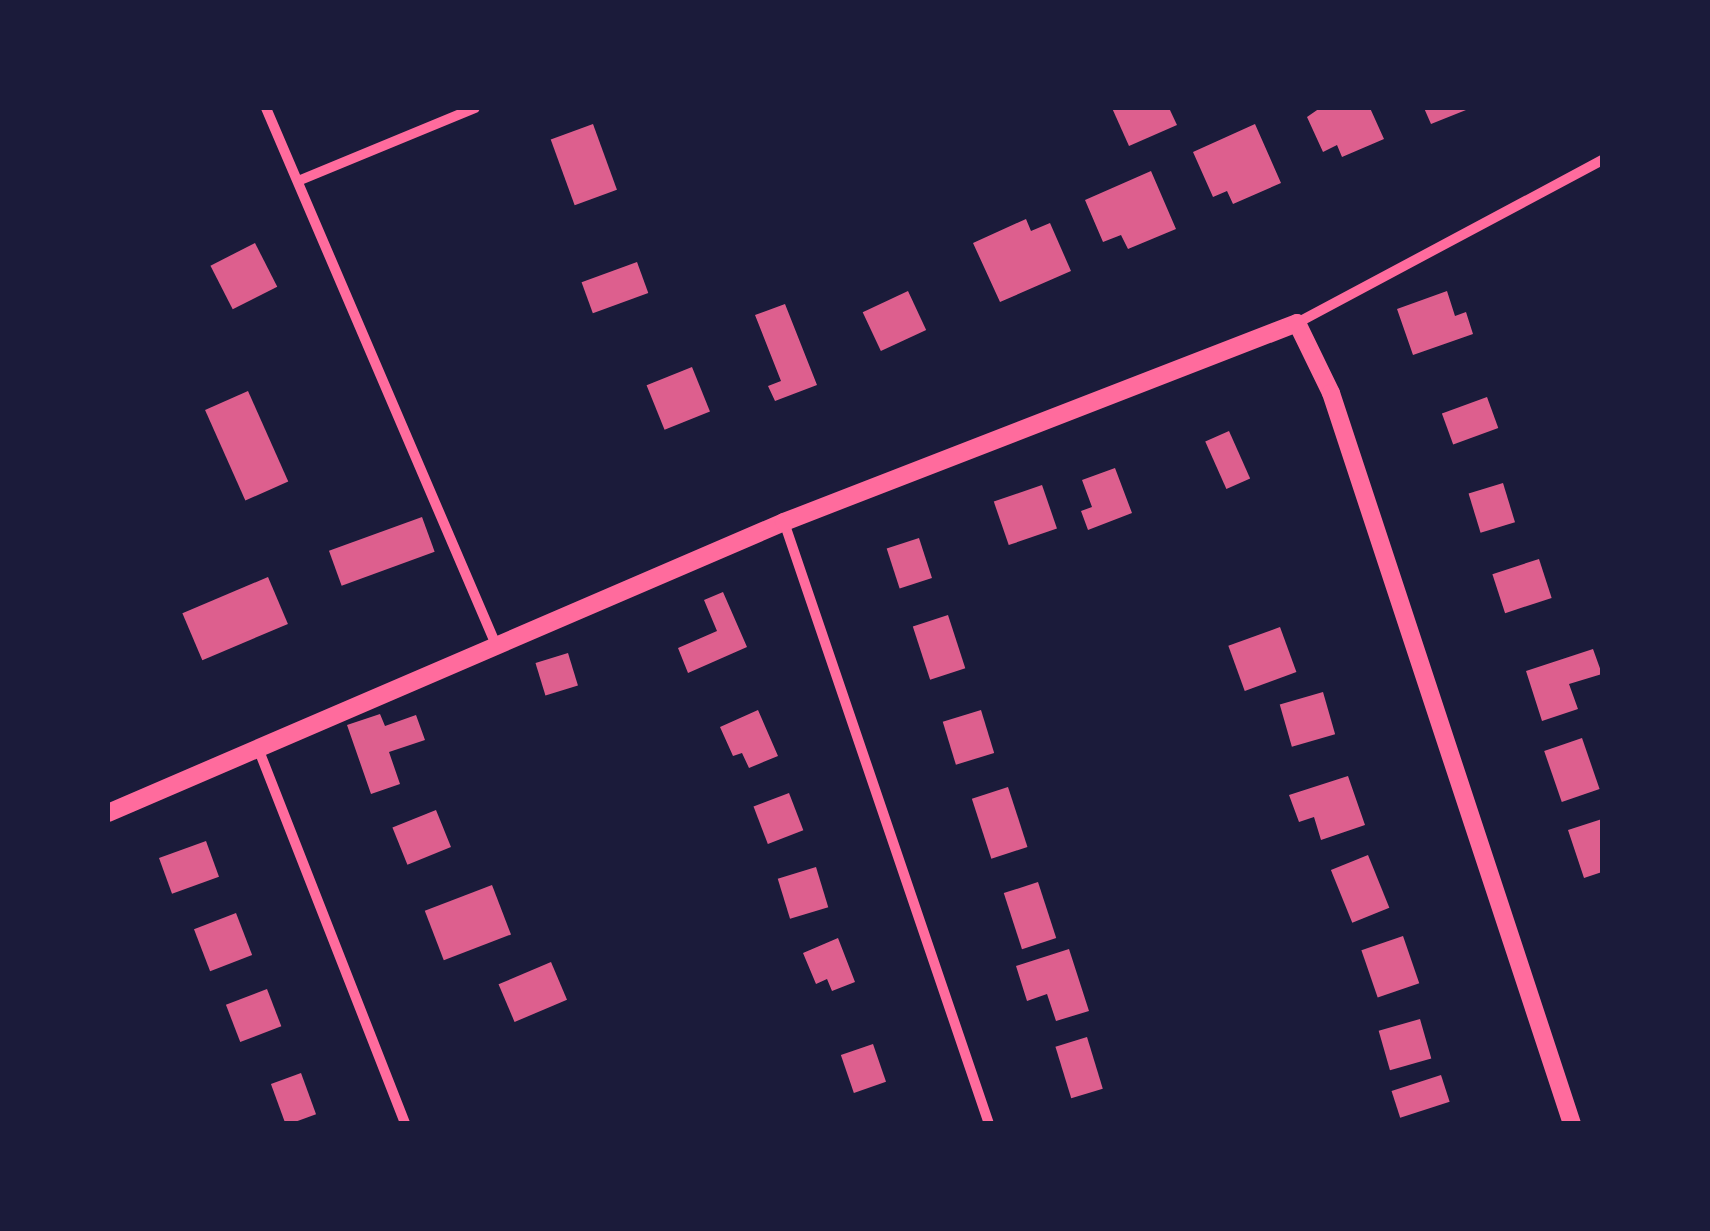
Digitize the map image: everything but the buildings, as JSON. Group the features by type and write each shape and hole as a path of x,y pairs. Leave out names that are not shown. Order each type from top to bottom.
{"street":[{"path":"266,108 496,645"},
{"path":"298,181 475,108"},
{"path":"108,813 784,522 1297,323 1602,160"},
{"path":"1297,323 1331,393 1572,1124"},
{"path":"784,522 989,1124"},
{"path":"258,748 404,1124"}]}
